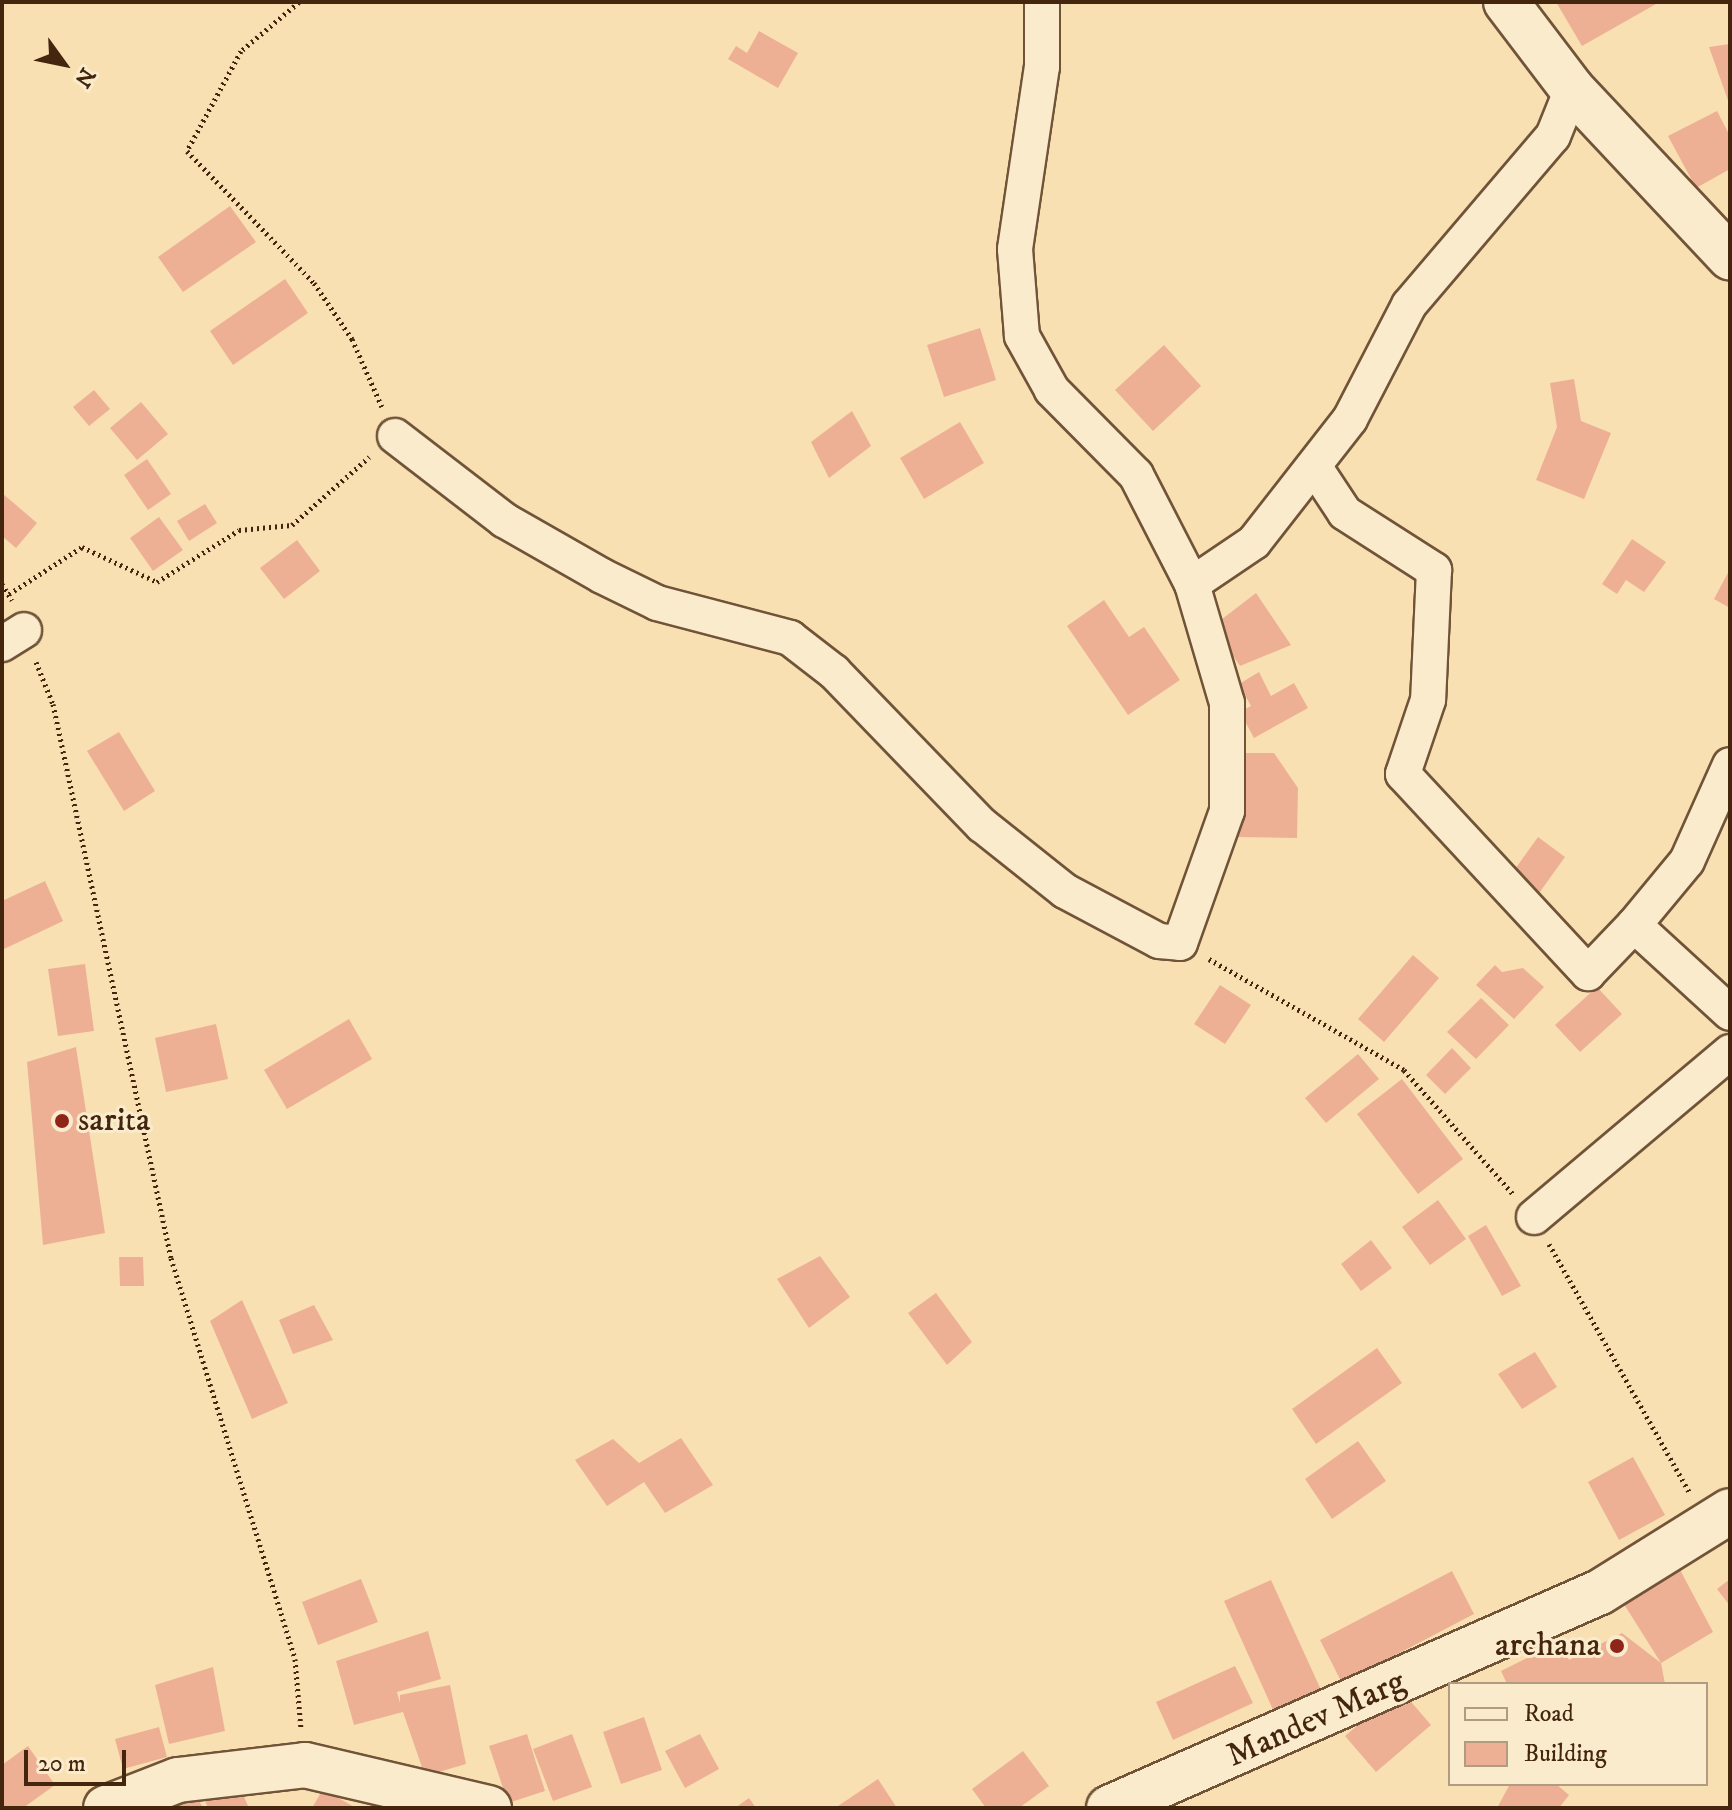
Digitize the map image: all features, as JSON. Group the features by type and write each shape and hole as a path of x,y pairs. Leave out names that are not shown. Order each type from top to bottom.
{"main road":[{"path":"1506,2 1572,89 1730,257"},
{"name":"Mandev Marg","path":"1109,1808 1600,1592 1720,1517"},
{"path":"106,1808 178,1780 305,1765 489,1808"}],"street":[{"path":"395,436 504,520 602,576 657,603 790,638 834,672 982,825 1065,891 1159,941 1180,943 1227,811 1227,703 1192,584 1136,475 1052,390 1022,336 1015,249 1042,67 1042,2"},
{"path":"1192,584 1254,542 1314,466 1350,419 1409,305 1553,136 1572,89"},
{"path":"1314,466 1345,513 1434,570 1428,700 1403,774 1588,973 1634,925 1687,861 1730,765"},
{"path":"1634,925 1730,1013"},
{"path":"1534,1217 1730,1052"}],"path":[{"path":"9,594 82,547 145,581 173,576 239,530 292,525 395,436 352,339 314,283 187,151 241,51 299,2"},
{"path":"2,584 9,594 13,637 53,704 171,1258 295,1659 305,1765"},
{"path":"1180,943 1404,1070 1534,1217 1720,1517"}],"building":[{"path":"1556,2 1655,2 1656,4 1582,46"},
{"path":"759,31 798,53 778,88 728,59 736,46 747,53"},
{"path":"1730,44 1730,106 1709,47"},
{"path":"1717,111 1730,136 1730,169 1696,188 1668,136"},
{"path":"230,206 256,242 183,292 158,257"},
{"path":"285,279 308,313 233,365 210,331"},
{"path":"980,328 996,380 944,397 927,345"},
{"path":"1164,345 1201,386 1153,431 1115,390"},
{"path":"1574,379 1581,421 1611,433 1584,499 1536,480 1557,427 1550,383"},
{"path":"94,390 110,409 89,426 73,407"},
{"path":"141,402 168,434 137,460 110,428"},
{"path":"852,411 871,446 829,478 811,442"},
{"path":"960,422 984,463 924,499 900,458"},
{"path":"147,459 171,494 148,510 124,475"},
{"path":"2,493 37,523 16,548 2,536"},
{"path":"205,504 217,523 189,541 177,521"},
{"path":"159,517 183,550 153,571 130,538"},
{"path":"1632,539 1666,562 1644,592 1626,580 1617,594 1602,584"},
{"path":"297,540 320,571 284,599 260,568"},
{"path":"1730,569 1730,608 1714,599"},
{"path":"1256,593 1291,645 1240,666 1213,626"},
{"path":"1104,600 1129,637 1144,627 1180,680 1128,715 1067,626"},
{"path":"1259,672 1271,696 1294,683 1308,708 1254,738 1240,712 1251,706 1239,684"},
{"path":"119,732 155,791 124,811 87,751"},
{"path":"1240,753 1274,753 1298,788 1297,838 1237,837"},
{"path":"1538,837 1565,857 1537,896 1510,876"},
{"path":"45,881 63,921 2,950 2,901"},
{"path":"1413,955 1439,978 1384,1042 1358,1019"},
{"path":"85,964 94,1031 58,1036 48,969"},
{"path":"1495,965 1502,972 1523,968 1544,987 1514,1019 1476,985"},
{"path":"1220,985 1251,1005 1225,1044 1194,1024"},
{"path":"1597,987 1622,1014 1580,1052 1555,1025"},
{"path":"1481,998 1509,1025 1476,1059 1447,1032"},
{"path":"349,1019 372,1059 287,1109 264,1070"},
{"path":"216,1024 228,1079 166,1092 155,1038"},
{"path":"76,1047 105,1233 43,1245 27,1062"},
{"path":"1452,1048 1471,1068 1445,1094 1426,1075"},
{"path":"1358,1054 1379,1079 1326,1123 1305,1098"},
{"path":"1402,1079 1463,1159 1418,1194 1357,1114"},
{"path":"1438,1200 1466,1239 1430,1265 1402,1227"},
{"path":"1486,1225 1521,1286 1502,1296 1468,1236"},
{"path":"1371,1240 1392,1268 1361,1291 1341,1264"},
{"path":"820,1256 850,1297 809,1328 777,1279"},
{"path":"119,1257 143,1257 144,1286 120,1286"},
{"path":"936,1293 972,1342 947,1365 908,1313"},
{"path":"242,1300 288,1403 252,1419 210,1321"},
{"path":"314,1305 333,1340 293,1354 279,1320"},
{"path":"1377,1348 1402,1383 1316,1444 1292,1409"},
{"path":"1535,1352 1557,1387 1522,1409 1498,1374"},
{"path":"681,1438 713,1485 665,1513 644,1482 607,1506 575,1460 613,1439 639,1463"},
{"path":"1358,1441 1386,1481 1332,1519 1305,1479"},
{"path":"1633,1457 1665,1515 1619,1540 1588,1482"},
{"path":"1678,1566 1713,1632 1661,1663 1622,1601"},
{"path":"1452,1571 1474,1614 1342,1683 1320,1640"},
{"path":"361,1579 378,1622 318,1645 302,1602"},
{"path":"1730,1579 1730,1606 1717,1589"},
{"path":"1271,1580 1321,1690 1274,1712 1224,1601"},
{"path":"428,1631 441,1679 397,1692 400,1703 400,1695 450,1685 466,1764 425,1776 403,1712 354,1725 336,1661"},
{"name":"archana","path":"1622,1633 1661,1663 1665,1682 1506,1682 1501,1671 1561,1641 1569,1660"},
{"path":"1235,1666 1253,1703 1173,1740 1156,1702"},
{"path":"213,1667 225,1731 169,1744 155,1685"},
{"path":"1400,1689 1431,1725 1376,1772 1345,1736"},
{"path":"644,1717 662,1770 621,1784 603,1732"},
{"path":"159,1727 167,1757 123,1769 115,1739"},
{"path":"527,1734 545,1791 508,1803 489,1746"},
{"path":"572,1734 592,1787 553,1801 533,1749"},
{"path":"700,1734 719,1769 685,1788 665,1751"},
{"path":"28,1746 55,1785 23,1808 2,1808 2,1765"},
{"path":"1023,1751 1049,1786 1019,1808 986,1808 972,1789"},
{"path":"878,1779 897,1808 835,1808"},
{"path":"239,1786 249,1808 208,1808 205,1801"},
{"path":"1509,1786 1558,1786 1569,1795 1559,1808 1497,1808"},
{"path":"192,1787 203,1808 150,1808"},
{"path":"323,1789 356,1808 312,1808"},
{"path":"749,1798 756,1808 735,1808"}],"place":[{"name":"sarita","path":"62,1121"},
{"name":"archana","path":"1617,1646"}]}
